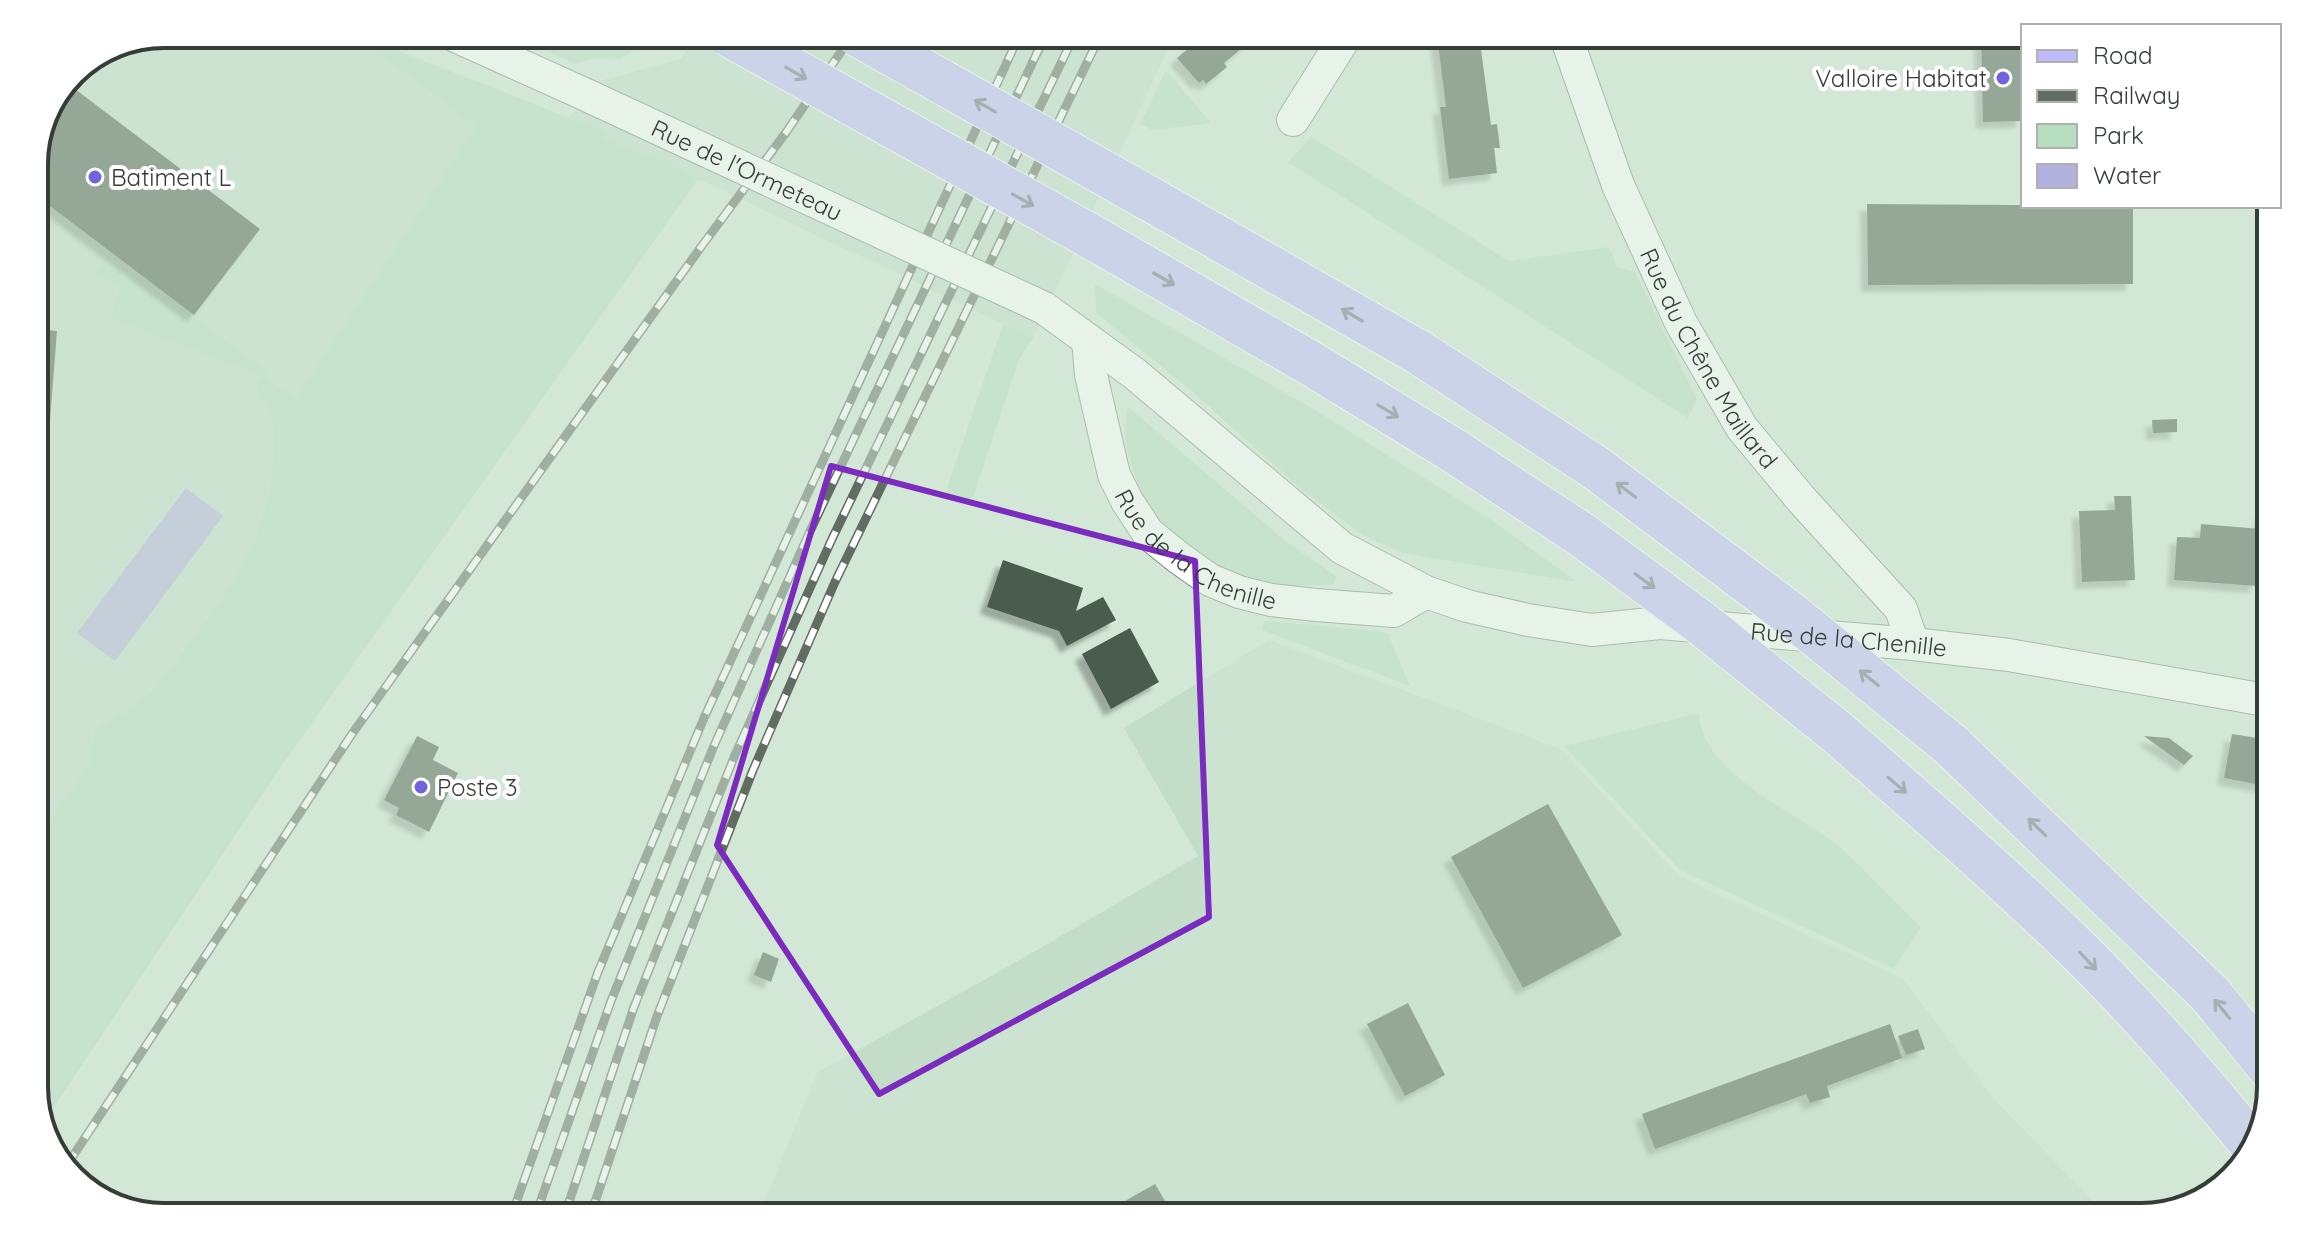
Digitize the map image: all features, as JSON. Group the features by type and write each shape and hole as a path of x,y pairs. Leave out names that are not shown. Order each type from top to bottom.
{"main road":[{"path":"753,48 1310,363 1451,449 1582,535 1700,622 1838,733 1954,835 2077,950 2170,1047 2246,1137"},
{"path":"882,48 1420,353 1596,468 1789,613 1951,745 2210,994 2257,1052"}],"street":[{"name":"Rue de l'Ormeteau","path":"482,48 1044,308"},
{"path":"1293,120 1338,48"},
{"name":"Rue du Chêne Maillard","path":"1570,48 1618,185 1681,323 1742,428 1801,499 1901,609 1913,644"},
{"name":"Rue de la Chenille","path":"1044,308 1135,374 1342,548 1426,592 1467,606 1592,630 1660,623 2009,655 2257,699"},
{"name":"Rue de la Chenille","path":"1088,340 1091,375 1114,475 1148,533 1179,558 1210,580 1271,600 1394,611 1426,592"}],"highlighted area":[{"path":"831,466 1195,561 1209,917 879,1094 717,845"}],"shaded area":[{"path":"391,48 569,118 596,82 681,59 687,48 1168,48 1033,338 698,179 284,762 50,1112 48,1095 48,156 60,112 87,77 106,63 148,49"},
{"path":"1269,640 1561,749 1679,876 1902,978 1995,1100 2094,1203 764,1203 817,1073 1198,856 1124,728"}],"green space":[{"path":"373,48 391,48 605,132 604,138 647,158 651,155 698,179 284,762 50,1112 48,824 91,762 94,730 128,711 156,688 231,586 255,542 270,492 275,449 272,414 256,387 264,376 111,318 120,287 94,274 110,252 267,372 265,377 295,399 476,127"},
{"path":"541,48 637,48 621,59 593,58 575,64"},
{"path":"1166,70 1211,123 1153,130 1140,124"},
{"path":"1311,137 1509,261 1609,247 1617,267 1635,272 1697,399 1688,418 1288,162"},
{"path":"1095,284 1320,413 1493,521 1577,582 1402,553 1361,534 1300,488 1195,394 1096,313"},
{"path":"1003,324 1033,338 1019,360 971,503 945,494"},
{"path":"1128,407 1287,542 1336,576 1334,585 1276,586 1229,572 1196,555 1167,531 1141,497 1127,451 1125,425"},
{"path":"1264,621 1388,634 1410,686 1262,630"},
{"path":"1699,713 1704,735 1716,756 1734,774 1842,849 1921,927 1894,969 1680,870 1564,746"}],"water":[{"path":"186,488 223,516 115,661 77,633"}],"building":[{"path":"1189,48 1242,48 1224,63 1227,67 1206,84 1203,80 1199,83 1177,58"},
{"path":"1439,48 1481,48 1491,125 1497,124 1500,148 1494,148 1497,173 1449,179 1440,107 1446,107"},
{"name":"Valloire Habitat","path":"1981,48 2021,48 2021,121 1983,122"},
{"path":"75,89 260,229 194,315 48,205 48,156 52,134 60,112"},
{"path":"1867,204 2133,208 2133,284 1868,285"},
{"path":"48,330 57,331 48,446"},
{"path":"2177,419 2177,432 2153,433 2152,420"},
{"path":"2114,496 2131,496 2135,580 2082,582 2079,511 2115,510"},
{"path":"2201,524 2257,529 2257,586 2174,580 2177,537 2200,538"},
{"path":"1003,560 1083,588 1076,611 1103,597 1116,620 1067,646 1059,631 987,607"},
{"path":"1130,628 1159,682 1111,709 1082,654"},
{"path":"2232,734 2257,738 2257,784 2224,778"},
{"name":"Poste 3","path":"417,736 439,747 433,760 458,773 429,832 396,815 399,808 384,800"},
{"path":"2144,736 2169,738 2193,756 2184,765"},
{"path":"1548,804 1622,935 1523,988 1451,857"},
{"path":"763,952 779,959 771,982 754,975"},
{"path":"1408,1003 1445,1075 1405,1096 1367,1024"},
{"path":"1890,1024 1902,1058 1827,1086 1830,1097 1810,1103 1806,1094 1655,1149 1642,1114"},
{"path":"1918,1029 1925,1049 1906,1055 1898,1036"},
{"path":"1155,1184 1165,1201 1162,1203 1122,1203"}],"railway":[{"path":"72,1158 352,734 787,131 843,48"},
{"path":"516,1203 598,972 704,718 1014,48"},
{"path":"540,1203 611,1001 713,748 811,529 1039,48"},
{"path":"569,1203 634,1007 735,755 832,539 1068,48"},
{"path":"595,1203 656,1019 753,770 835,582 1094,48"}],"place":[{"name":"Valloire Habitat","path":"2003,78"},
{"name":"Batiment L","path":"95,177"},
{"name":"Poste 3","path":"421,787"}]}
